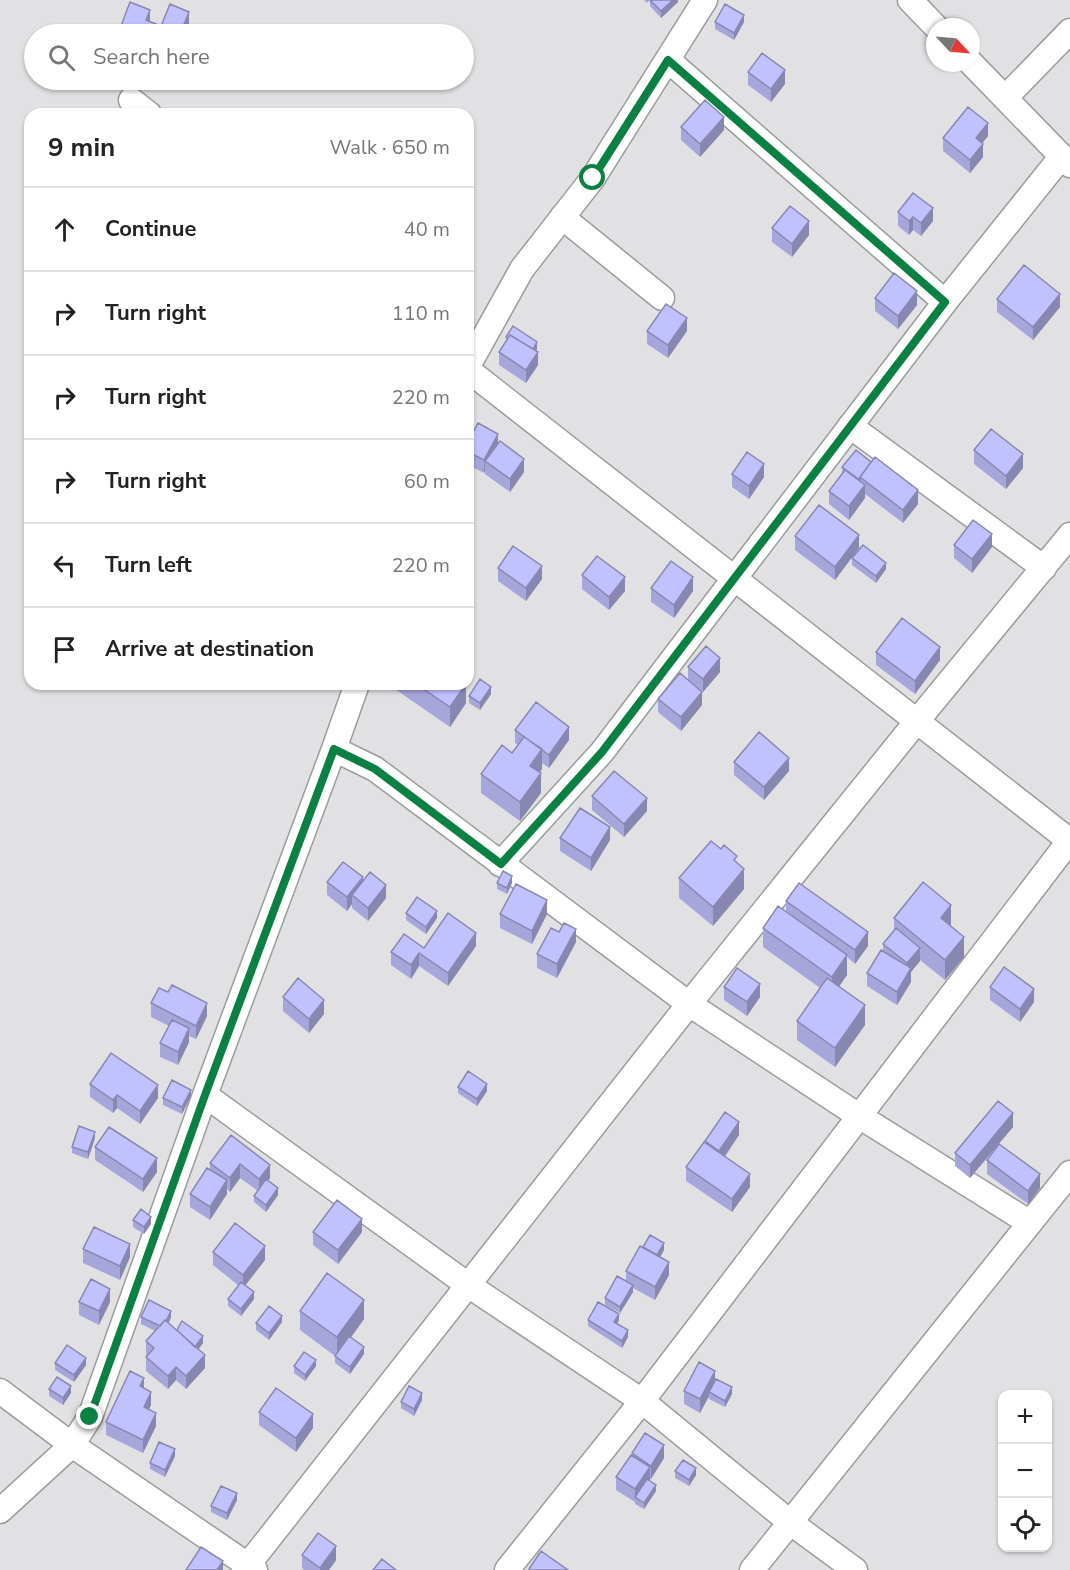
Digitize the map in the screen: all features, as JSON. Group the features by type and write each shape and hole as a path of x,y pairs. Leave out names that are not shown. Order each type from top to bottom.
{"street":[{"path":"474,357 522,270 593,178 705,0"},
{"path":"910,0 927,18"},
{"path":"1005,98 1070,31"},
{"path":"668,60 945,302"},
{"path":"501,864 602,752 945,302 1066,160 980,72"},
{"path":"562,218 662,298"},
{"path":"474,373 1070,841 642,1401 507,1570"},
{"path":"850,426 1044,568"},
{"path":"0,1391 72,1445 249,1568 689,1004 1070,535"},
{"path":"0,1511 72,1445 90,1417 205,1095 355,690"},
{"path":"334,749 375,769 689,1004 859,1116 1030,1223"},
{"path":"205,1095 468,1285 642,1401 791,1522 855,1570"},
{"path":"752,1570 1070,1173"}],"building":[{"path":"650,0 673,0 661,11"},
{"path":"130,2 150,10 146,20 156,24 122,24"},
{"path":"170,4 189,12 184,24 162,24"},
{"path":"725,4 744,15 734,33 715,22"},
{"path":"762,53 785,70 771,89 748,72"},
{"path":"705,100 724,117 700,144 681,127"},
{"path":"968,107 988,123 976,138 983,144 970,160 943,138"},
{"path":"913,193 933,208 921,223 913,217 909,221 898,212"},
{"path":"790,206 809,221 792,244 772,228"},
{"path":"1024,265 1060,294 1033,327 997,299"},
{"path":"894,273 917,291 898,316 875,298"},
{"path":"666,304 687,318 668,345 647,331"},
{"path":"513,326 537,342 533,349 510,335 506,337"},
{"path":"510,335 538,352 526,370 499,352"},
{"path":"478,423 498,434 484,460 474,455 474,431"},
{"path":"991,429 1023,454 1006,476 974,450"},
{"path":"500,441 524,459 510,479 485,461"},
{"path":"856,450 871,462 860,480 842,467"},
{"path":"747,452 764,464 749,486 732,474"},
{"path":"875,457 918,490 903,510 860,477"},
{"path":"845,470 865,485 849,506 829,491"},
{"path":"819,505 859,535 835,567 795,536"},
{"path":"973,520 992,534 972,559 954,545"},
{"path":"863,545 886,563 876,576 852,558"},
{"path":"513,546 542,566 526,588 498,568"},
{"path":"597,556 625,577 609,597 582,575"},
{"path":"671,561 693,577 674,605 651,588"},
{"path":"902,618 940,647 915,681 876,652"},
{"path":"706,646 720,658 703,679 688,667"},
{"path":"680,673 702,692 681,717 658,699"},
{"path":"480,679 491,687 480,703 469,696"},
{"path":"425,690 462,690 450,707"},
{"path":"536,702 569,727 549,755 515,730"},
{"path":"759,732 789,758 764,787 734,762"},
{"path":"524,737 542,749 530,766 541,773 520,802 481,774 502,745 512,753"},
{"path":"614,771 647,798 624,824 592,796"},
{"path":"580,808 610,827 591,858 560,838"},
{"path":"711,841 721,849 724,845 737,856 734,860 744,869 713,907 679,878"},
{"path":"343,862 363,877 347,897 327,882"},
{"path":"503,871 512,876 507,888 497,883"},
{"path":"370,872 386,885 368,908 352,895"},
{"path":"923,882 951,905 941,918 964,937 945,960 894,918"},
{"path":"799,883 868,932 855,950 786,901"},
{"path":"516,884 547,900 532,931 500,914"},
{"path":"417,897 437,911 426,927 406,913"},
{"path":"778,906 847,955 832,977 763,928"},
{"path":"448,913 476,933 448,973 419,953 411,965 391,952 404,934 424,948"},
{"path":"564,923 576,929 557,964 537,954 551,928 559,932"},
{"path":"896,928 920,948 907,963 883,944"},
{"path":"881,950 911,968 897,992 867,973"},
{"path":"1004,967 1034,989 1020,1009 990,987"},
{"path":"737,968 760,984 747,1002 724,987"},
{"path":"298,978 324,1000 309,1019 283,997"},
{"path":"827,978 865,1005 835,1048 797,1021"},
{"path":"172,985 207,1003 196,1026 151,1003 159,988 168,992"},
{"path":"172,1020 189,1028 178,1052 160,1043"},
{"path":"111,1053 158,1085 140,1111 117,1095 113,1100 90,1084"},
{"path":"468,1071 487,1084 477,1099 458,1087"},
{"path":"172,1080 191,1090 182,1107 163,1098"},
{"path":"998,1101 1013,1113 970,1165 955,1153"},
{"path":"725,1112 739,1122 719,1151 705,1141"},
{"path":"79,1126 95,1132 88,1152 72,1147"},
{"path":"109,1127 157,1158 143,1179 95,1147"},
{"path":"231,1135 270,1165 259,1179 240,1164 230,1178 210,1163"},
{"path":"704,1142 750,1174 732,1199 686,1167"},
{"path":"999,1144 1040,1174 1028,1191 987,1160"},
{"path":"207,1168 227,1180 210,1207 190,1194"},
{"path":"266,1179 278,1188 266,1205 254,1196"},
{"path":"337,1200 362,1219 338,1250 313,1232"},
{"path":"141,1209 151,1217 144,1227 133,1220"},
{"path":"235,1223 265,1246 243,1275 213,1252"},
{"path":"94,1227 130,1244 120,1266 83,1249"},
{"path":"650,1235 664,1243 657,1255 643,1247"},
{"path":"640,1246 669,1262 655,1287 626,1271"},
{"path":"327,1273 364,1300 337,1337 300,1311"},
{"path":"617,1276 633,1285 620,1307 605,1298"},
{"path":"91,1279 110,1289 99,1311 79,1302"},
{"path":"241,1282 254,1292 241,1309 228,1299"},
{"path":"149,1300 171,1311 166,1321 160,1326 141,1317"},
{"path":"598,1302 619,1314 614,1322 628,1330 622,1341 588,1320"},
{"path":"269,1306 282,1316 269,1333 256,1323"},
{"path":"165,1320 205,1355 186,1376 176,1367 168,1376 146,1357 154,1348 146,1341"},
{"path":"182,1321 203,1336 195,1347 177,1330"},
{"path":"349,1336 364,1347 350,1367 335,1356"},
{"path":"67,1345 86,1358 74,1375 55,1363"},
{"path":"304,1352 316,1360 305,1375 294,1366"},
{"path":"699,1362 715,1371 700,1399 684,1391"},
{"path":"130,1371 144,1378 140,1386 151,1392 144,1407 156,1413 143,1440 106,1422"},
{"path":"57,1377 71,1386 63,1398 49,1389"},
{"path":"716,1379 732,1387 725,1401 709,1392"},
{"path":"409,1386 422,1393 414,1409 401,1402"},
{"path":"276,1388 313,1414 296,1438 259,1412"},
{"path":"645,1433 664,1445 651,1466 632,1453"},
{"path":"159,1442 175,1449 165,1470 150,1463"},
{"path":"631,1455 650,1467 635,1489 616,1477"},
{"path":"683,1460 696,1468 689,1480 675,1471"},
{"path":"647,1479 656,1485 644,1503 635,1497"},
{"path":"221,1486 237,1493 227,1513 211,1506"},
{"path":"318,1533 336,1546 320,1568 302,1555"},
{"path":"201,1547 223,1561 217,1570 186,1570"},
{"path":"541,1551 568,1570 530,1570"},
{"path":"382,1559 396,1570 373,1570"}],"route":[{"path":"90,1417 205,1095 334,749 375,769 501,864 602,752 945,302 668,60 593,178"}]}
